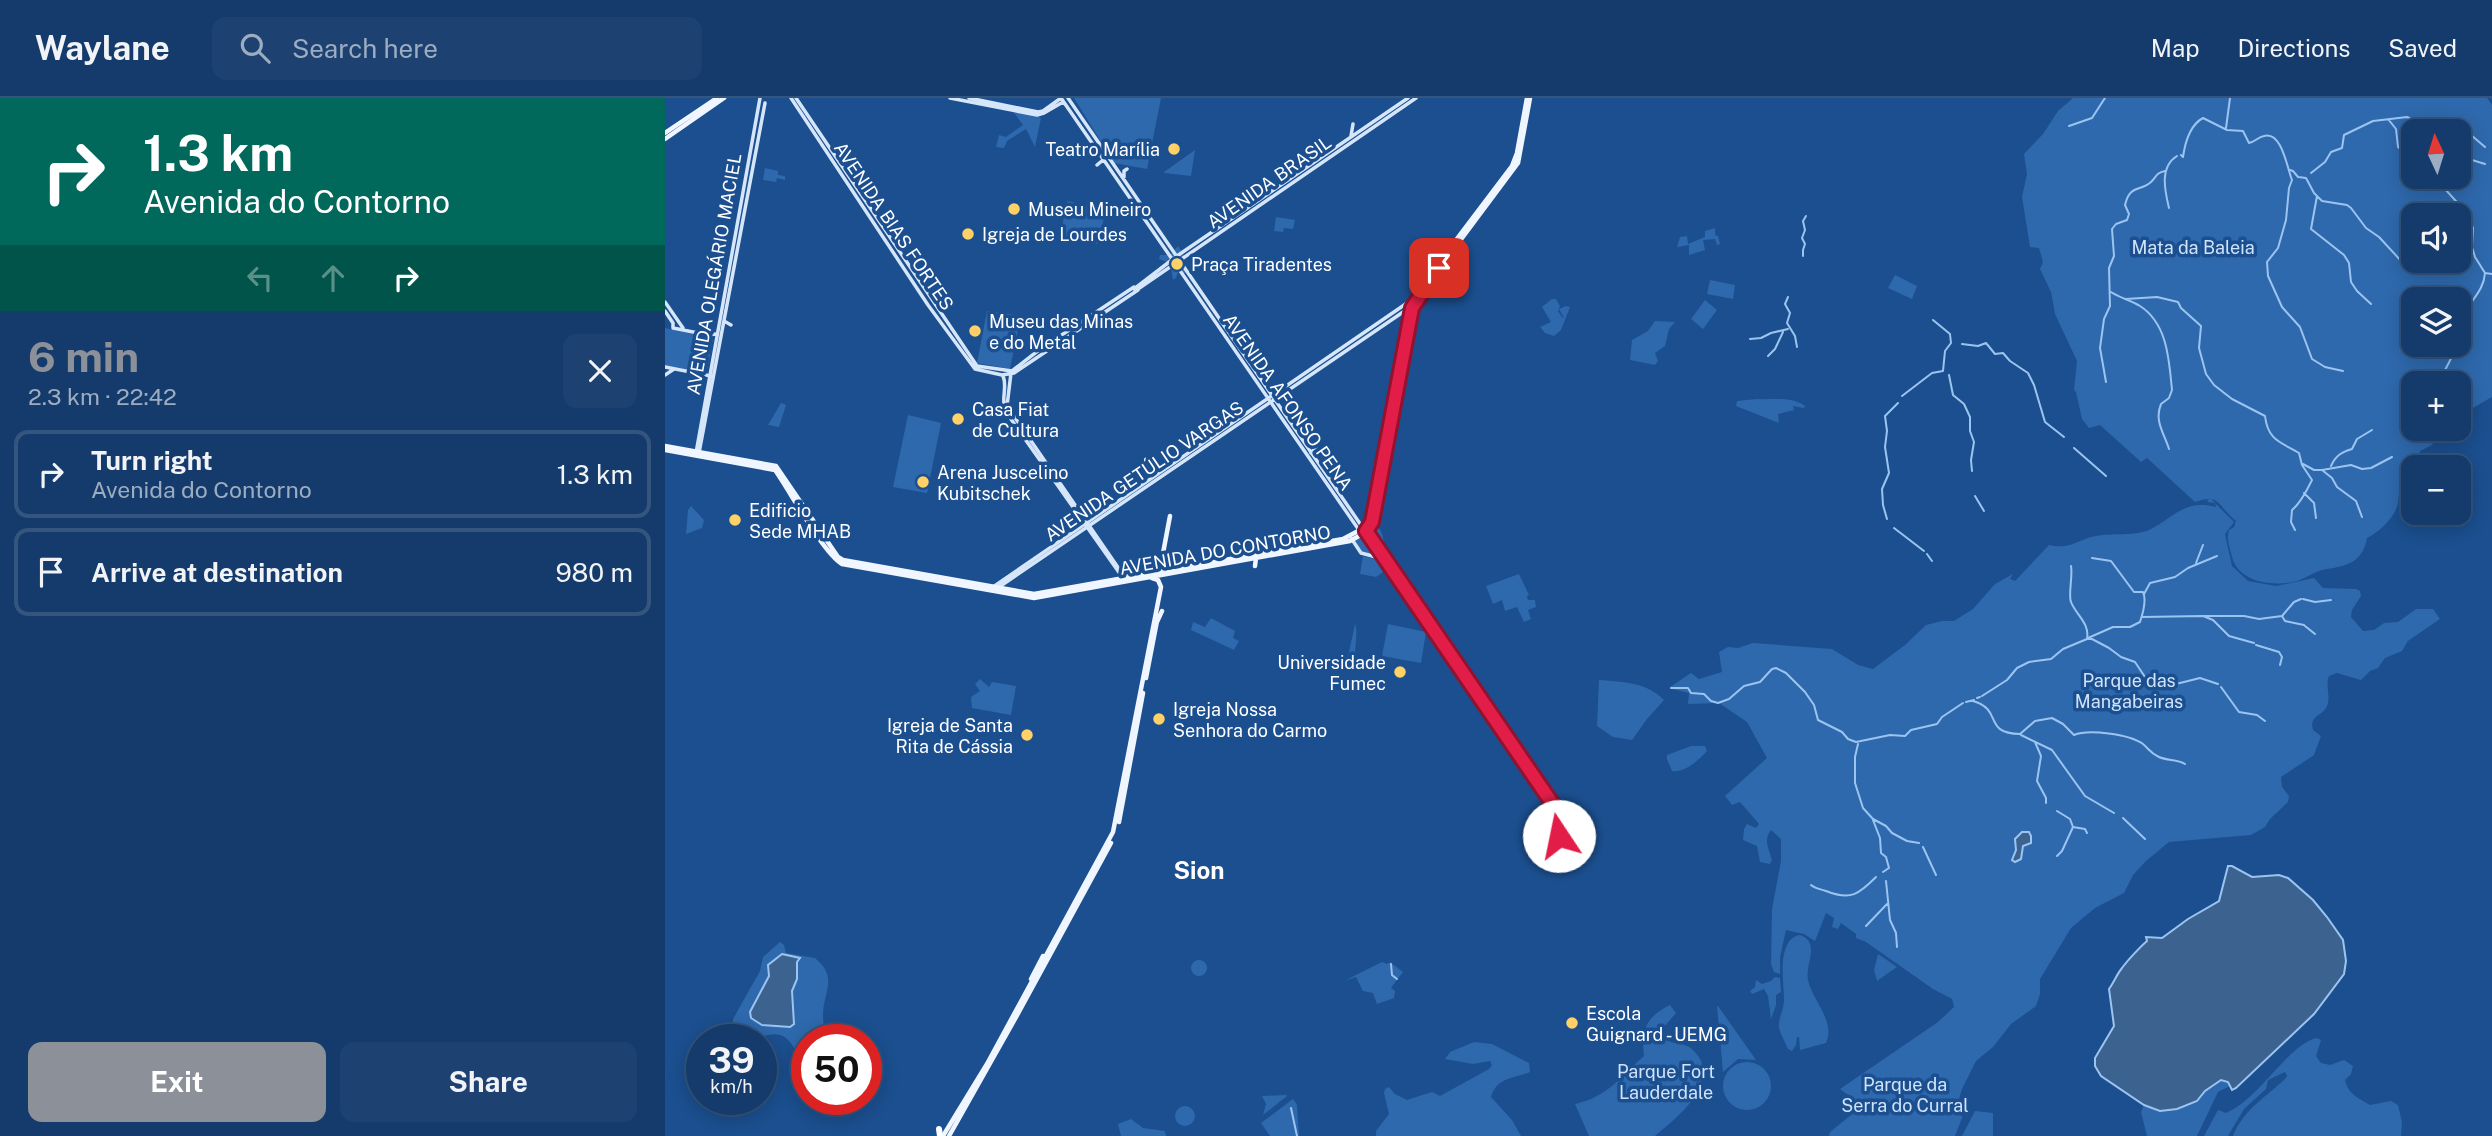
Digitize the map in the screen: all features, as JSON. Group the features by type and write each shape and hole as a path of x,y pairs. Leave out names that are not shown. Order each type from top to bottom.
{"main road":[{"path":"667,130 717,98"},
{"path":"665,139 724,98"},
{"name":"AVENIDA OLEGÁRIO MACIEL","path":"697,453 760,98"},
{"name":"AVENIDA BIAS FORTES","path":"793,98 927,305 975,366"},
{"name":"AVENIDA BIAS FORTES","path":"793,98 975,366"},
{"path":"950,98 1039,113 1064,99"},
{"path":"969,98 1039,113"},
{"name":"AVENIDA BRASIL","path":"1177,260 1220,235 1408,98"},
{"name":"AVENIDA BRASIL","path":"1011,373 1038,354 1043,356 1134,288 1280,194 1416,98"},
{"path":"1363,531 1372,522 1410,301 1514,162 1528,98"},
{"path":"1410,308 1518,163 1528,98"},
{"name":"AVENIDA AFONSO PENA","path":"1064,99 1103,158 1125,179 1244,366 1311,453 1379,557 1564,825"},
{"name":"AVENIDA AFONSO PENA","path":"1064,99 1177,260 1208,298 1271,399 1339,500 1385,560 1473,692"},
{"name":"AVENIDA OLEGÁRIO MACIEL","path":"697,453 765,103"},
{"path":"1351,137 1353,124"},
{"path":"1096,148 1115,169"},
{"path":"1097,165 1103,158"},
{"path":"1125,179 1124,171 1127,169"},
{"path":"1440,266 1446,252"},
{"path":"1185,267 1185,263 1189,262"},
{"name":"AVENIDA GETÚLIO VARGAS","path":"1087,525 1410,301"},
{"path":"665,302 673,328 708,335 722,331"},
{"name":"AVENIDA GETÚLIO VARGAS","path":"1370,330 1410,308"},
{"path":"669,314 682,328 708,335"},
{"path":"724,321 731,325"},
{"path":"975,366 1011,373"},
{"path":"975,366 1003,375 1011,373"},
{"path":"1238,367 1244,366"},
{"path":"665,368 712,376"},
{"path":"665,375 674,369"},
{"path":"1005,406 1011,373"},
{"path":"1003,375 1005,406 1056,487 1120,571 1133,579"},
{"name":"AVENIDA GETÚLIO VARGAS","path":"1005,587 1044,552 1178,467 1271,399"},
{"path":"704,404 706,412"},
{"path":"1005,406 1022,424 1118,574 1124,579 1133,579"},
{"path":"1311,453 1316,447"},
{"path":"665,448 777,467 842,561"},
{"path":"1333,503 1339,500"},
{"path":"1161,565 1170,516"},
{"name":"AVENIDA DO CONTORNO","path":"1153,576 1188,572 1350,539 1363,531"},
{"path":"1350,539 1361,553 1385,560"},
{"path":"1232,551 1257,557 1255,566"},
{"name":"AVENIDA DO CONTORNO","path":"842,561 1034,598 1199,565 1257,557"},
{"name":"AVENIDA GETÚLIO VARGAS","path":"996,588 1039,558"},
{"name":"AVENIDA DO CONTORNO","path":"842,561 1034,594 1124,579"},
{"path":"1188,572 1199,565"},
{"path":"1188,572 1197,573 1198,576"},
{"path":"1150,636 1161,587 1153,576"},
{"path":"943,1134 987,1064 1021,998 1036,978 1114,832 1144,690 1164,583 1162,576"},
{"path":"1109,585 1115,589"},
{"path":"943,1134 1036,978 1113,838 1121,817 1128,760 1144,690 1159,585"},
{"path":"974,588 996,588"},
{"path":"1156,625 1162,611"},
{"path":"1136,700 1144,690"},
{"path":"1572,823 1580,829 1580,837 1576,843 1567,844 1562,840 1559,833 1564,825 1572,823"}],"green space":[{"path":"1074,98 1161,98 1147,169 1114,163"},
{"name":"Mata da Baleia","path":"2073,98 2487,98 2492,105 2492,397 2471,409 2471,371 2401,371 2401,441 2436,441 2420,451 2420,455 2401,455 2401,490 2397,507 2380,529 2367,538 2361,554 2351,563 2288,583 2268,583 2250,578 2236,566 2229,547 2229,530 2234,527 2236,521 2218,502 2210,499 2195,502 2147,458 2141,462 2100,425 2089,428 2082,419 2074,390 2077,361 2055,314 2051,292 2040,269 2043,262 2039,248 2030,247 2022,197 2027,174 2024,154 2043,134 2058,111"},
{"path":"1012,110 1041,118 1035,147 1026,129 1007,141 1004,148 996,147 999,135 1006,137 1023,125"},
{"path":"1195,150 1191,176 1164,173 1164,172"},
{"path":"765,168 778,171 778,175 785,176 785,180 763,180"},
{"path":"1067,201 1106,209 1098,244 1060,237"},
{"path":"1276,217 1295,220 1293,229 1274,231"},
{"path":"1715,228 1720,244 1717,245 1715,239 1703,240 1705,250 1689,255 1689,245 1677,247 1680,237 1687,236 1688,244 1705,237 1705,231"},
{"name":"Praça Tiradentes","path":"1178,246 1185,257 1180,260 1188,271 1183,274 1179,270 1173,280 1170,263 1159,259 1160,255 1170,255"},
{"path":"1895,275 1917,286 1912,299 1888,288"},
{"path":"1710,280 1735,285 1733,299 1707,294"},
{"path":"1556,299 1560,306 1558,311 1564,318 1559,309 1570,307 1561,330 1554,336 1545,333 1540,327 1551,322 1542,307"},
{"path":"1705,300 1717,310 1703,329 1691,319"},
{"path":"987,311 1017,315 1020,319 1010,369 977,363"},
{"path":"1655,321 1675,322 1669,329 1665,346 1655,353 1658,361 1655,365 1630,360 1632,340 1648,331"},
{"path":"665,328 713,339 707,371 704,373 665,366"},
{"path":"1788,400 1805,406 1793,406 1794,410 1778,414 1779,423 1736,406 1737,401"},
{"path":"781,403 786,405 779,427 768,425"},
{"path":"908,415 941,423 927,493 893,487"},
{"name":"Parque das Mangabeiras","path":"2215,503 2234,522 2225,534 2232,566 2248,581 2276,586 2314,578 2323,588 2356,589 2361,596 2352,610 2351,617 2363,631 2374,630 2384,623 2398,622 2416,609 2433,609 2440,619 2408,641 2402,651 2385,658 2378,668 2370,671 2361,680 2337,673 2329,676 2327,706 2314,719 2312,725 2313,730 2321,736 2314,755 2281,777 2282,787 2289,796 2288,802 2265,827 2251,835 2169,842 2133,875 2124,893 2095,908 2071,928 2040,979 2040,994 2036,1006 2011,1024 1993,1047 1976,1061 1957,1106 1958,1114 1962,1118 1955,1136 1829,1136 1830,1132 1856,1111 1848,1095 1840,1089 1938,1022 1954,1007 1952,999 1856,938 1856,934 1841,923 1838,929 1832,927 1834,918 1826,913 1815,941 1804,934 1786,930 1780,957 1780,974 1774,972 1771,964 1772,909 1781,861 1781,839 1771,830 1767,841 1772,860 1770,864 1760,862 1757,846 1743,840 1747,824 1756,828 1759,824 1740,802 1732,805 1725,796 1767,758 1747,722 1719,703 1688,704 1689,693 1670,687 1691,673 1699,679 1722,672 1719,652 1728,647 1738,648 1753,643 1832,649 1858,665 1873,669 1926,625 1954,621 1973,609 1995,584 2013,574 2010,579 2015,581 2049,545 2062,546 2096,536 2144,532 2188,507 2216,507"},
{"path":"691,506 704,520 702,528 686,534 688,510"},
{"path":"1373,522 1382,533 1387,551 1383,556 1386,560 1362,552 1354,541 1368,532"},
{"path":"1363,556 1375,559 1383,572 1376,577 1360,574"},
{"path":"1519,574 1529,595 1528,600 1535,600 1536,607 1528,610 1531,619 1524,622 1517,607 1505,611 1502,600 1493,604 1486,586"},
{"path":"1211,618 1235,631 1233,638 1239,641 1234,650 1191,630 1193,622 1205,627"},
{"path":"1355,624 1356,662 1346,666"},
{"path":"1388,624 1426,632 1421,663 1382,656"},
{"path":"980,679 989,687 992,682 1016,686 1011,715 972,708 971,697 980,691 975,684"},
{"path":"1599,680 1642,686 1664,700 1632,740 1613,737 1597,726"},
{"path":"1691,746 1705,746 1707,751 1687,768 1672,771 1667,755"},
{"path":"1570,825 1576,828 1579,834 1576,840 1570,843 1564,840 1561,834 1564,828"},
{"path":"1800,935 1810,943 1808,980 1826,1019 1828,1035 1826,1043 1800,1050 1797,1037 1792,1051 1788,1049 1779,1028 1784,1000 1783,963 1787,944"},
{"path":"780,942 786,953 815,958 826,972 828,985 824,1024 791,1024 791,1044 783,1036 777,1035 777,1024 733,1024 733,1019 760,971 763,957"},
{"path":"1878,954 1897,967 1877,981 1874,970"},
{"path":"1196,960 1202,960 1207,968 1205,974 1196,976 1191,971 1191,965"},
{"path":"1382,962 1390,962 1403,972 1391,988 1395,991 1394,998 1377,1004 1373,993 1363,991 1356,977 1344,981"},
{"path":"1775,977 1780,978 1781,992 1776,995 1771,1019 1768,996 1764,989 1752,994 1750,991 1755,987 1756,980 1762,984"},
{"name":"Parque Fort Lauderdale","path":"1670,1005 1676,1013 1664,1027 1663,1037 1670,1042 1686,1045 1701,1062 1704,1074 1694,1098 1655,1136 1589,1136 1575,1104 1605,1091 1644,1056 1643,1038 1650,1019"},
{"path":"1717,1006 1756,1060 1738,1059 1723,1072"},
{"path":"2317,1038 2321,1040 2316,1056 2321,1063 2330,1065 2344,1060 2353,1066 2351,1074 2345,1080 2354,1095 2370,1105 2391,1101 2398,1105 2402,1122 2401,1136 2233,1136 2249,1111 2285,1079 2285,1072 2268,1080 2266,1089 2244,1109 2228,1136 2204,1136 2218,1110 2226,1113 2239,1106 2295,1050"},
{"path":"1474,1042 1492,1044 1529,1063 1530,1072 1501,1082 1491,1097 1512,1120 1521,1136 1376,1136 1376,1131 1389,1114 1385,1089 1389,1087 1395,1094 1407,1100 1432,1092 1440,1096 1489,1069 1492,1065 1490,1061 1473,1064 1445,1059 1450,1052"},
{"path":"1747,1062 1764,1069 1771,1086 1764,1103 1747,1110 1730,1103 1723,1086 1730,1069"},
{"path":"2221,1080 2228,1082 2230,1086 2218,1092 2197,1136 2147,1136 2141,1112 2144,1105 2160,1111 2181,1107 2201,1098 2205,1091"},
{"path":"1262,1096 1287,1096 1263,1115 1266,1104"},
{"path":"1293,1099 1297,1105 1299,1136 1270,1136 1261,1123"},
{"path":"1181,1106 1189,1106 1195,1116 1189,1126 1181,1126 1175,1120 1175,1112"},
{"path":"1975,1111 1993,1113 1993,1136 1962,1136"},
{"path":"1131,1119 1143,1128 1165,1131 1166,1136 1121,1136 1118,1124"}],"shaded area":[{"path":"2022,832 2029,832 2031,843 2023,846 2021,859 2015,862 2012,860 2016,850 2015,839"},
{"path":"2228,866 2252,877 2279,875 2288,878 2313,900 2343,940 2346,961 2344,974 2314,1014 2236,1088 2232,1090 2228,1082 2221,1080 2205,1091 2197,1101 2177,1109 2160,1111 2144,1105 2101,1076 2095,1066 2095,1058 2114,1026 2109,989 2124,965 2147,941 2146,937 2162,938 2219,901"},
{"path":"782,954 800,958 792,991 794,1024 790,1027 760,1024 751,1018 750,1012 769,976 768,965"}],"waterway":[{"path":"2069,126 2092,118 2105,98"},
{"path":"2226,128 2230,98"},
{"path":"2311,173 2325,162 2331,152 2342,148 2344,135 2373,121 2407,117 2433,121 2471,135 2485,147"},
{"path":"2181,155 2183,157 2191,130 2203,118 2227,130 2243,131 2249,143 2262,137 2270,136 2275,139 2286,159 2292,180 2286,220 2278,248 2267,262 2268,276 2282,307 2300,327 2312,359 2325,367 2343,371"},
{"path":"2388,119 2396,129 2398,147 2401,150"},
{"path":"2169,208 2165,187 2166,173 2171,161 2177,156"},
{"path":"2471,159 2485,164"},
{"path":"2290,170 2298,177 2306,178 2322,201 2351,208 2366,228 2379,237 2401,261"},
{"path":"2106,382 2100,348 2104,319 2110,306 2109,268 2114,256 2112,229 2116,224 2127,220 2129,214 2125,205 2130,194 2165,171"},
{"path":"2445,189 2465,211 2473,228 2472,247 2475,257 2485,273 2492,274"},
{"path":"2317,196 2311,229 2344,255 2349,263 2351,282 2371,304"},
{"path":"1803,256 1803,221 1806,216"},
{"path":"2471,304 2480,290 2485,273"},
{"path":"2111,292 2140,306 2162,333 2168,355 2172,390 2169,398 2161,404 2159,416 2169,449"},
{"path":"1788,297 1785,304 1790,313 1787,323 1795,336 1797,347"},
{"path":"2126,299 2157,297 2178,302 2201,326 2199,348 2206,374 2214,385 2232,399 2265,416 2272,436 2299,453 2302,465 2312,480 2292,510 2291,522 2295,530"},
{"path":"1902,396 1932,373 1943,371 1945,351 1951,343 1950,334 1933,320"},
{"path":"1750,339 1788,329"},
{"path":"1768,356 1775,349 1783,332"},
{"path":"1962,344 1978,346 1986,343 1995,354 2003,353 2028,373 2045,422 2064,437"},
{"path":"2445,371 2452,357"},
{"path":"1949,375 1953,395 1964,404 1970,417 1970,431 1974,442 1972,471"},
{"path":"1887,519 1882,489 1889,473 1885,447 1885,416 1898,403"},
{"path":"2331,466 2340,454 2352,449 2357,439 2372,430"},
{"path":"2074,448 2106,476"},
{"path":"2322,470 2351,465 2362,469 2371,468 2392,457"},
{"path":"2303,464 2314,470 2322,470 2332,478 2337,487 2356,501 2362,517"},
{"path":"2304,493 2314,503 2316,518"},
{"path":"1975,496 1984,511"},
{"path":"1894,528 1924,551"},
{"path":"2196,563 2203,545"},
{"path":"1927,554 1932,561"},
{"path":"2144,594 2150,583 2175,577 2188,568 2217,556"},
{"path":"2088,638 2113,627 2130,627 2140,622 2145,603 2143,592 2134,592 2111,561 2092,558"},
{"path":"1982,696 2007,680 2017,668 2029,662 2051,659 2063,649 2087,639 2085,624 2070,599 2071,566"},
{"path":"2282,616 2294,602 2301,599"},
{"path":"2303,599 2315,602 2331,600"},
{"path":"2142,617 2203,616 2213,620 2229,636 2254,643"},
{"path":"2204,616 2244,616 2259,619 2282,616 2285,621 2304,625"},
{"path":"2305,626 2315,634"},
{"path":"2087,639 2092,639 2121,657 2135,662 2145,677 2151,680 2176,684 2200,678 2218,684"},
{"path":"2256,645 2279,652 2282,657 2280,665"},
{"path":"1671,688 1688,688 1691,693 1704,694 1711,701 1718,703 1729,699 1744,686 1760,682 1776,668 1786,673 1805,692 1814,705 1818,720 1856,742 1890,735 1905,736 1911,730 1937,724 1942,717 1963,703"},
{"path":"2221,687 2239,712 2257,715 2265,721"},
{"path":"1966,702 1974,700"},
{"path":"1973,701 1988,710 2001,730 2008,733 2020,734 2035,721 2052,718 2074,735 2119,735 2137,740 2159,757 2185,764"},
{"path":"2021,735 2052,750 2085,796 2114,813"},
{"path":"2035,742 2041,756 2037,781 2046,803"},
{"path":"1858,744 1855,783 1863,808 1892,833 1907,841 1919,843"},
{"path":"2057,811 2070,819 2073,827 2085,829 2087,833"},
{"path":"2123,818 2145,839"},
{"path":"1873,820 1880,838 1881,853 1886,857 1889,868 1883,872"},
{"path":"2057,856 2073,827"},
{"path":"1923,847 1936,875"},
{"path":"1811,885 1835,894 1848,895 1859,892 1876,877"},
{"path":"1886,881 1890,920 1896,933 1897,947"},
{"path":"1866,926 1887,904"},
{"path":"1391,964 1392,975 1397,979"},
{"path":"1291,1108 1297,1136"}],"place":[{"name":"Teatro Marília","path":"1174,149"},
{"name":"Museu Mineiro","path":"1014,209"},
{"name":"Igreja de Lourdes","path":"968,234"},
{"name":"Praça Tiradentes","path":"1177,264"},
{"name":"Museu das Minas e do Metal","path":"975,331"},
{"name":"Casa Fiat de Cultura","path":"958,419"},
{"name":"Arena Juscelino Kubitschek","path":"923,482"},
{"name":"Edificio Sede MHAB","path":"735,520"},
{"name":"Universidade Fumec","path":"1400,672"},
{"name":"Igreja Nossa Senhora do Carmo","path":"1159,719"},
{"name":"Igreja de Santa Rita de Cássia","path":"1027,735"},
{"name":"Escola Guignard - UEMG","path":"1572,1023"}],"district":[{"name":"Sion","path":"1199,870"}],"route":[{"path":"1439,268 1415,299 1412,308 1372,522 1366,531 1565,822 1559,836"}],"park label":[{"name":"Parque da Serra do Curral","path":"1905,1094"}]}
